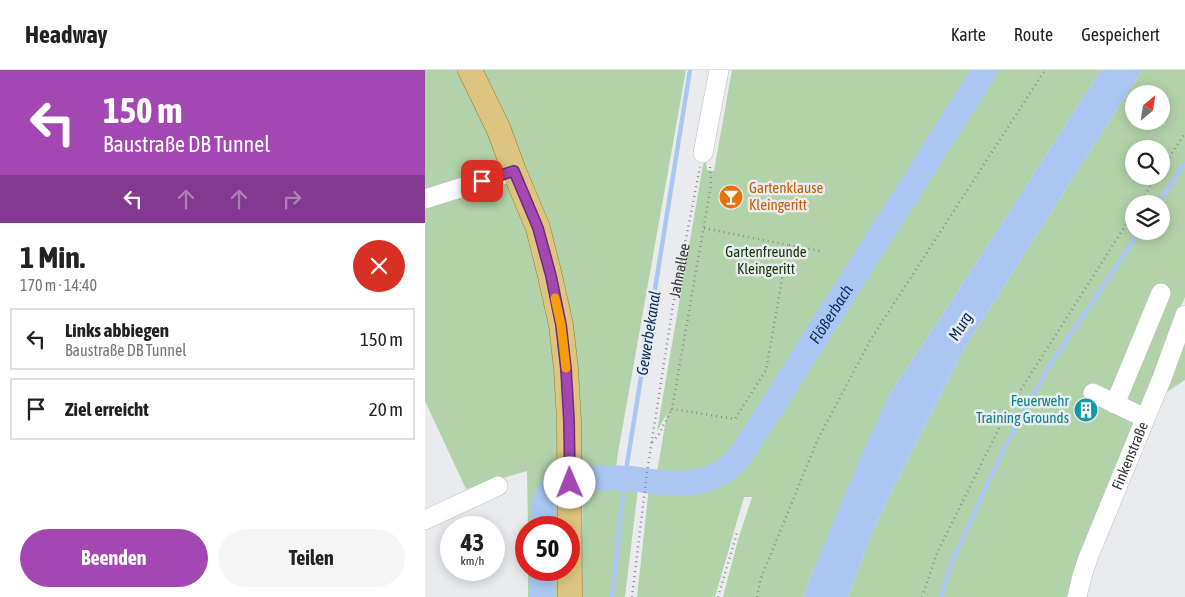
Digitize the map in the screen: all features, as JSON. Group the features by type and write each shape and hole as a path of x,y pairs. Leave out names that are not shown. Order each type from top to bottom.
{"main road":[{"path":"470,70 499,130 538,228 551,276 561,325 569,421 570,597"}],"street":[{"path":"703,153 719,70"},
{"path":"425,199 514,171"},
{"path":"1115,404 1161,294"},
{"name":"Finkenstraße","path":"1077,597 1088,558 1185,316"},
{"path":"1093,393 1145,418"},
{"path":"425,520 498,486"}],"path":[{"path":"757,597 761,578 817,441 871,339 1045,70"},
{"path":"1170,156 1185,133"},
{"path":"652,442 658,436 672,409 711,185 709,161 703,153"},
{"name":"Jahnallee","path":"632,597 647,472 673,305 703,153"},
{"path":"922,597 937,553 1008,410 1125,226"},
{"path":"703,228 820,251"},
{"path":"672,409 735,419 766,370 788,245"},
{"path":"718,597 737,533"}],"green space":[{"path":"425,70 458,70 493,142 532,245 554,345 559,416 559,516 528,516 527,471 466,489 425,401"},
{"path":"481,70 686,70 616,469 581,465 573,368"},
{"name":"Gartenfreunde Kleingeritt","path":"732,70 981,70 754,427 735,453 718,470 705,477 684,479 656,478 667,414 657,431 703,165 706,161 707,170 714,171"},
{"path":"991,70 1101,70 889,395 809,581 804,597 723,597 752,497 744,497 715,597 637,597 649,487 697,488 729,473 750,450"},
{"path":"1142,70 1185,70 1185,297 1135,422 1071,597 848,597 872,533 965,347 1125,97 1125,130 1170,130 1170,85 1132,85"},
{"path":"1185,331 1185,380 1161,396"},
{"path":"583,488 638,488 625,597 581,597"},
{"path":"528,581 558,581 558,597 528,597"}],"water":[{"name":"Murg","path":"1101,70 1142,70 1132,85 1125,85 1125,97 965,347 872,533 848,597 804,597 858,463 889,395"}],"waterway":[{"name":"Gewerbekanal","path":"612,597 625,477 690,70"},
{"name":"Flößerbach","path":"628,478 688,483 716,475 729,468 740,456 985,70"},
{"path":"1164,195 1185,163"},
{"path":"941,597 951,564 1004,448 1048,368 1134,240"},
{"name":"Flößerbach","path":"544,516 544,504 550,491 558,482 567,478 620,478"},
{"path":"542,581 542,597"}],"slow traffic":[{"path":"555,298 561,325 566,368"}],"place":[{"name":"Gartenklause Kleingeritt","path":"731,197"},
{"name":"Feuerwehr Training Grounds","path":"1086,410"}],"route":[{"path":"482,181 514,171 538,228 551,276 561,325 569,421 570,483"}]}
